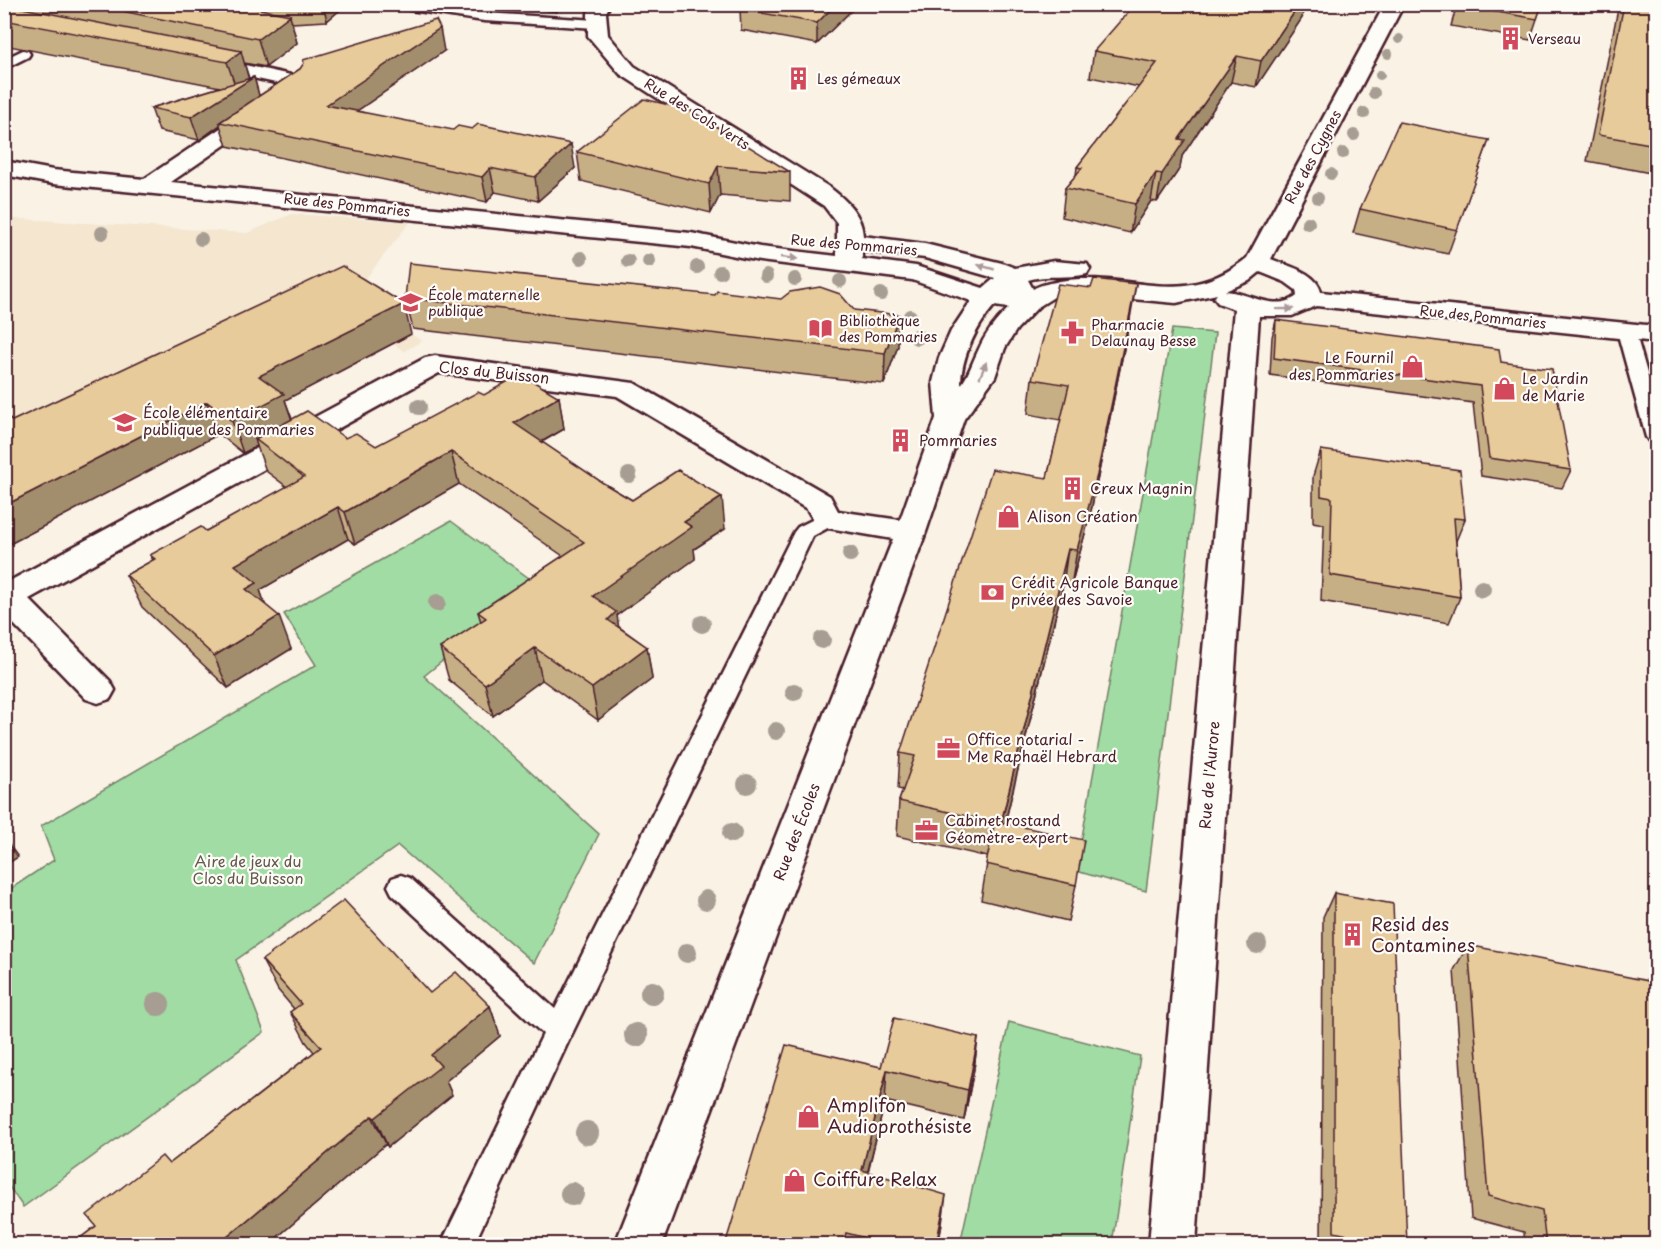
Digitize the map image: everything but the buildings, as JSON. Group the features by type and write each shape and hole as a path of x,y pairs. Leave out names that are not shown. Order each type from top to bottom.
{"street":[{"name":"Rue des Cygnes","path":"1210,288 1240,276 1257,262 1395,4"},
{"name":"Rue des Cols Verts","path":"599,14 598,36 627,70 838,205 850,220 850,253"},
{"path":"151,185 298,86 293,81 189,59"},
{"name":"Rue des Pommaries","path":"4,168 53,177 691,240 760,254 925,251 993,268 1014,278"},
{"name":"Rue des Pommaries","path":"850,253 988,298 1029,302"},
{"path":"1257,262 1294,277 1308,287 1310,298"},
{"name":"Rue des Pommaries","path":"988,298 1014,278 1054,268 1122,272 1177,280 1210,288 1247,306 1294,310 1310,298 1656,334"},
{"path":"1014,278 1029,302 1047,291 1077,286 1176,296 1210,288"},
{"name":"Rue des Écoles","path":"950,418 948,373 972,317 988,298"},
{"name":"Rue des Écoles","path":"639,1245 911,532 950,418 981,377 992,348 1006,325 1029,302"},
{"name":"Rue de l'Aurore","path":"1173,1245 1247,306"},
{"name":"Clos du Buisson","path":"98,690 6,597 435,364 624,389 819,503 828,519"},
{"path":"828,519 911,532"}],"lane":[{"path":"398,4 484,17 599,14"},
{"path":"4,65 23,54"},
{"path":"1626,331 1656,436"},
{"path":"457,1245 559,1031 805,532 828,519"},
{"path":"401,886 559,1031"}],"shaded area":[{"name":"École élémentaire publique des Pommaries","path":"292,214 410,222 351,297 422,341 404,351 393,344 5,547 4,218 247,233"}],"green space":[{"path":"1172,329 1215,333 1146,891 1076,871"},
{"name":"Aire de jeux du Clos du Buisson","path":"451,521 537,584 424,676 599,834 534,963 398,846 236,960 264,1032 23,1207 5,1181 4,893 54,860 41,826 316,665 284,614"},
{"path":"1009,1022 1140,1056 1112,1244 960,1244"}],"place":[{"name":"Verseau","path":"1510,39"},
{"name":"Les gémeaux","path":"799,79"},
{"name":"École maternelle publique","path":"410,303"},
{"name":"Bibliothèque des Pommaries","path":"821,329"},
{"name":"Pharmacie Delaunay Besse","path":"1073,333"},
{"name":"Le Fournil des Pommaries","path":"1412,367"},
{"name":"Le Jardin de Marie","path":"1504,388"},
{"name":"École élémentaire publique des Pommaries","path":"125,422"},
{"name":"Pommaries","path":"901,441"},
{"name":"Creux Magnin","path":"1072,489"},
{"name":"Alison Création","path":"1009,517"},
{"name":"Crédit Agricole Banque privée des Savoie","path":"993,592"},
{"name":"Office notarial - Me Raphaël Hebrard","path":"949,749"},
{"name":"Cabinet rostand Géomètre-expert","path":"927,830"},
{"name":"Resid des Contamines","path":"1353,935"},
{"name":"Amplifon Audioprothésiste","path":"809,1116"},
{"name":"Coiffure Relax","path":"795,1180"}]}
